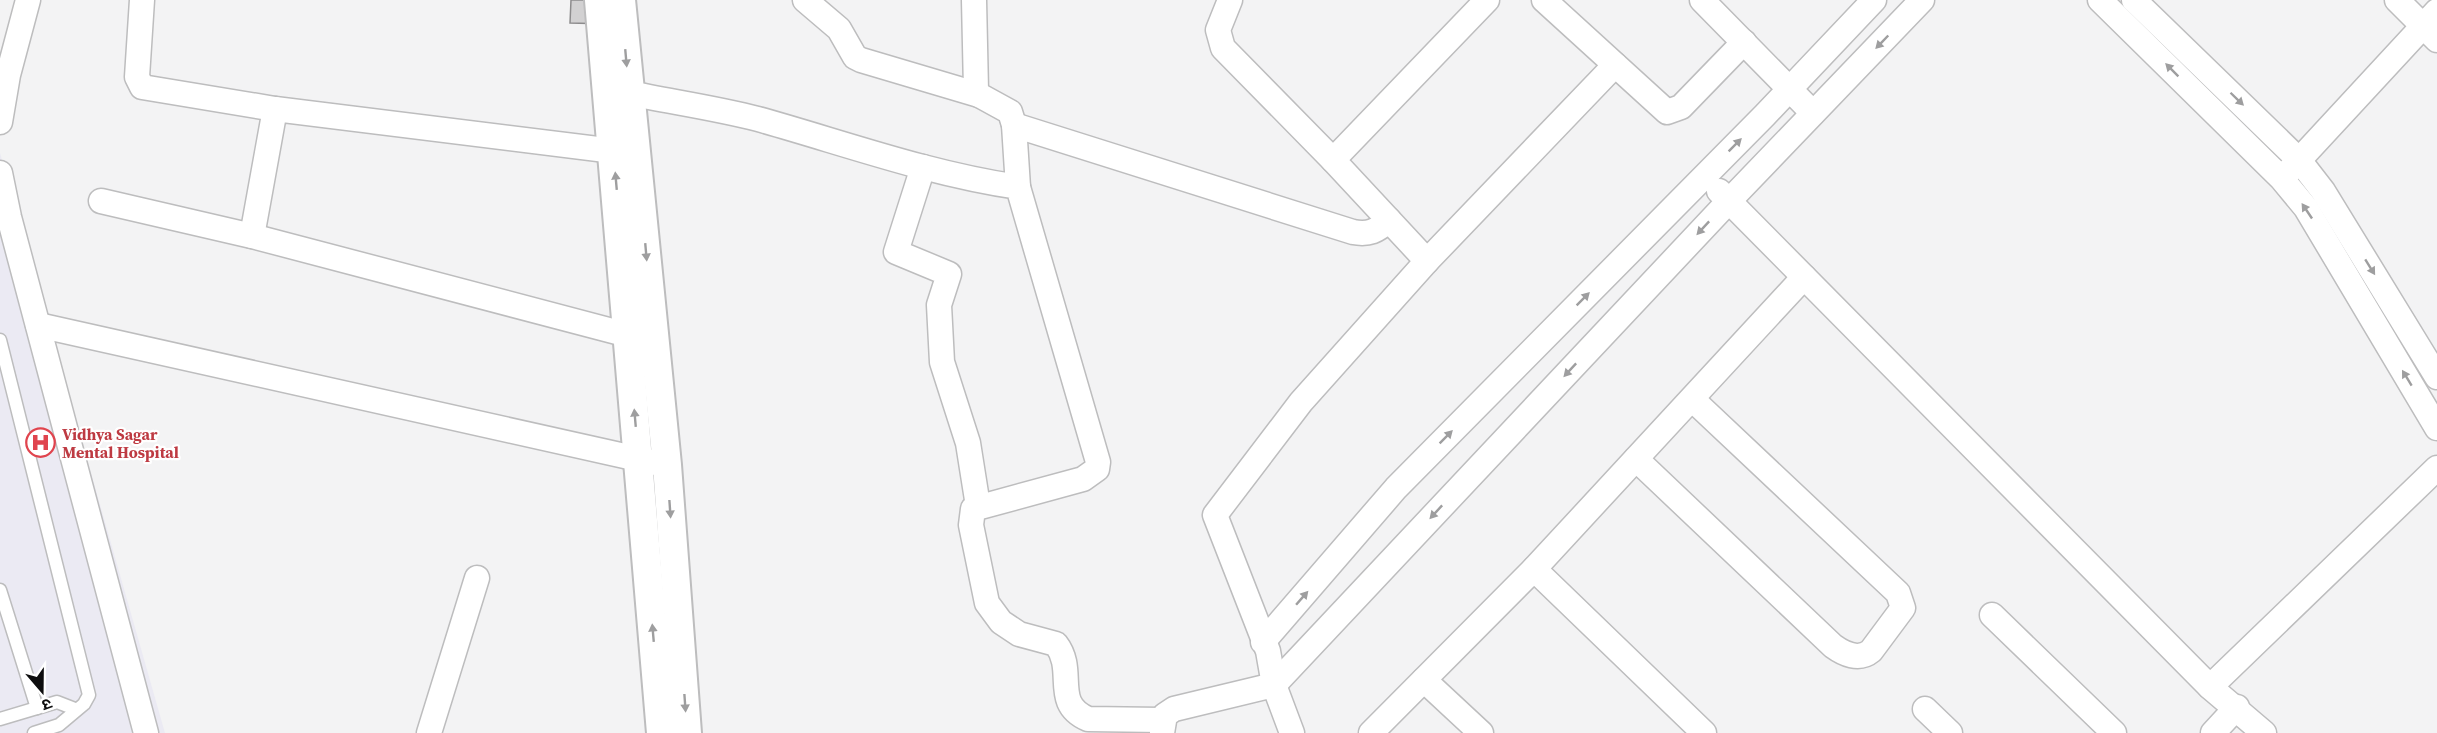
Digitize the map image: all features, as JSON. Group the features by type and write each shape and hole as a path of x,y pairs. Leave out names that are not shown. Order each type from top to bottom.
{"street":[{"path":"0,122 8,75 28,0"},
{"path":"142,0 137,77 142,87 274,110 626,153"},
{"path":"599,0 626,153 641,338 639,459 661,733"},
{"path":"621,0 629,93 626,153"},
{"path":"805,0 829,18 855,57 979,96 1010,112 1014,125 1018,187 1096,453 1097,469 1083,479 1035,495 978,506 973,509 971,525 987,603 1001,622 1018,634 1051,641 1061,650 1066,663 1066,689 1071,709 1088,719 1162,726 1174,709 1274,685 1729,201 1922,0"},
{"path":"974,0 975,83 979,96"},
{"path":"1230,0 1218,30 1223,48 1333,160 1427,261"},
{"path":"1333,160 1487,0"},
{"path":"1544,0 1663,109 1671,112 1681,107 1744,42"},
{"path":"1702,0 1813,113"},
{"path":"1263,642 1396,489 1704,177 1874,0"},
{"path":"2100,0 2282,179 2306,208 2437,428"},
{"path":"2134,0 2299,160 2328,199 2437,377"},
{"path":"2282,179 2432,25 2397,0"},
{"path":"1292,733 1274,685 1268,651 1215,515 1301,402 1427,261 1615,65"},
{"path":"629,93 756,119 923,167 978,181 1018,187"},
{"path":"252,236 274,110"},
{"path":"1014,125 1353,232 1369,233 1378,230 1389,220"},
{"path":"923,167 897,252 950,274 939,304 942,362 968,443 978,506"},
{"path":"0,173 9,217 146,733"},
{"path":"1704,177 2210,687 2237,707 2264,733"},
{"path":"100,201 252,236 641,338"},
{"path":"1371,733 1534,569 1804,277"},
{"path":"38,325 667,465"},
{"path":"641,338 667,465 687,733"},
{"path":"1636,459 1833,646 1846,655 1866,655 1871,651 1903,608 1898,593 1692,399"},
{"path":"2210,687 2437,468"},
{"path":"1534,569 1704,733"},
{"path":"429,733 477,578"},
{"path":"1992,615 2114,733"},
{"path":"1424,680 1481,733"},
{"path":"2213,733 2237,707"},
{"path":"1925,709 1950,733"}],"lane":[{"path":"0,340 89,694 88,700 59,725 34,733"},
{"path":"0,590 37,708"},
{"path":"0,719 57,702 75,709"}],"shaded area":[{"name":"Vidhya Sagar Mental Hospital","path":"0,153 165,733 0,733"}],"building":[{"path":"571,0 610,0 609,24 570,23"}],"place":[{"name":"Vidhya Sagar Mental Hospital","path":"41,443"}]}
